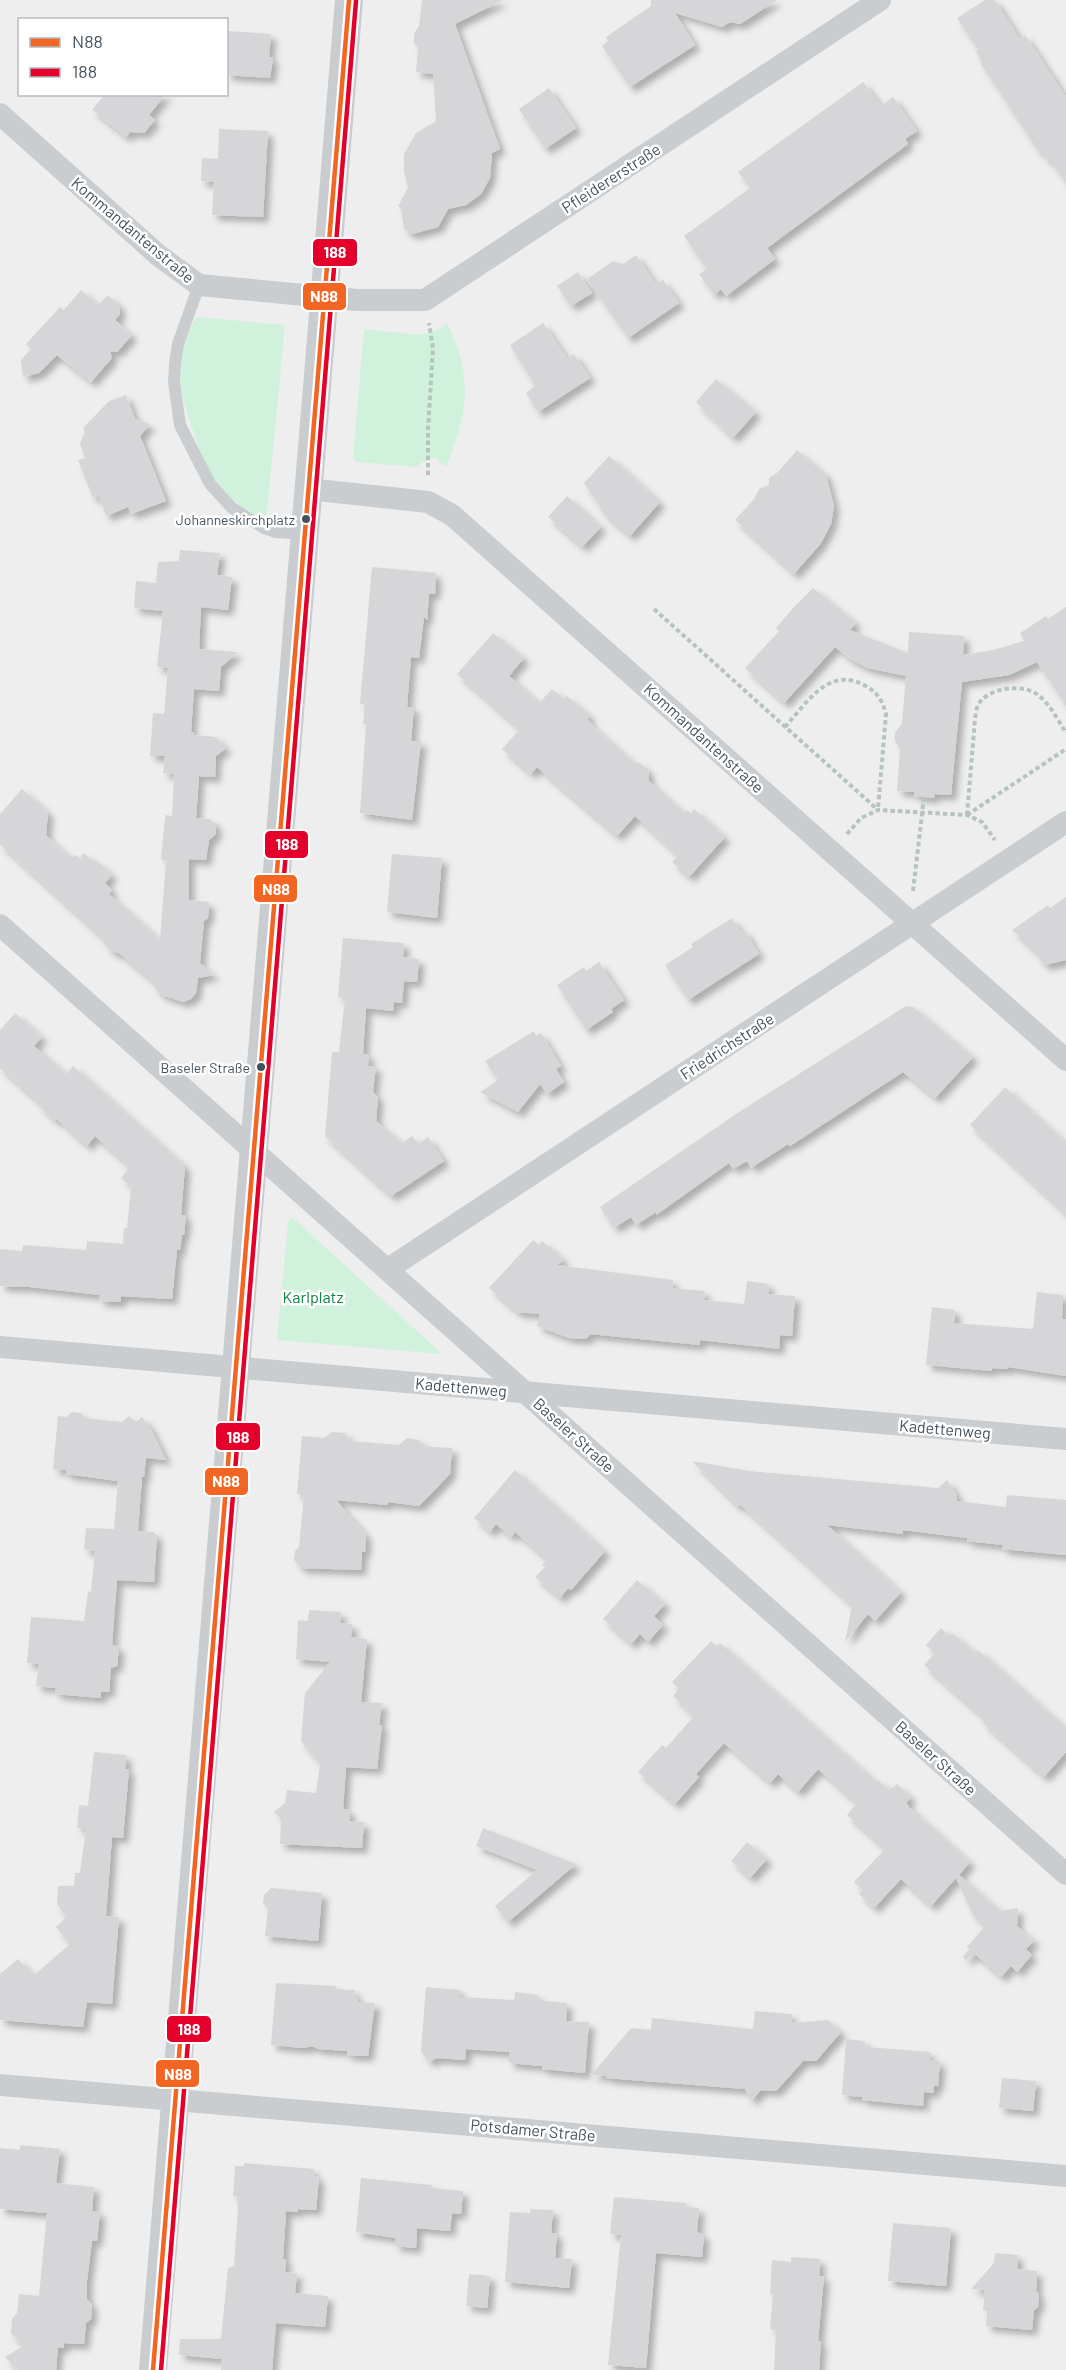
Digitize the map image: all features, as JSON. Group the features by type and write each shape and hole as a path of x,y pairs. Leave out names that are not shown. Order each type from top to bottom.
{"street":[{"path":"153,2370 174,2100 256,1152 304,534 349,0"},
{"name":"Pfleidererstraße","path":"425,300 880,0"},
{"name":"Kommandantenstraße","path":"0,114 158,255 199,285 325,297"},
{"path":"325,297 425,300"},
{"name":"Kommandantenstraße","path":"309,489 428,502 452,515 1066,1060"},
{"name":"Friedrichstraße","path":"388,1269 1066,822"},
{"name":"Baseler Straße","path":"0,925 1066,1874"},
{"name":"Kadettenweg","path":"0,1347 1066,1439"},
{"name":"Potsdamer Straße","path":"0,2085 1066,2176"}],"lane":[{"path":"199,285 178,344 174,363 174,382 180,425 210,484 232,508 264,528 276,532 304,534"}],"path":[{"path":"425,300 433,348 428,475"},
{"path":"654,609 878,810"},
{"path":"785,727 822,686 837,680 849,679 875,691 883,701 886,714 878,810"},
{"path":"967,815 978,704 989,695 1003,689 1019,688 1036,693 1046,703 1066,733"},
{"path":"967,815 1066,749"},
{"path":"913,894 924,797"},
{"path":"846,834 861,818 878,810 967,815 982,822 995,840"}],"green space":[{"path":"197,317 285,325 266,522 249,513 219,486 204,462 189,420 182,390 181,361 183,347"},
{"path":"447,323 461,361 465,395 459,429 446,467 435,457 416,467 356,462 353,458 364,329 419,335 436,331"},
{"name":"Karlplatz","path":"292,1217 442,1354 277,1340 288,1222"}],"building":[{"path":"422,0 503,0 455,24 500,149 492,153 490,178 481,194 466,205 448,209 438,227 412,234 404,229 401,209 398,206 408,188 404,171 404,154 416,133 436,121 433,74 416,72 418,48 414,43 414,34 419,26"},
{"path":"651,0 777,0 740,24 730,22 722,27 675,13 695,45 630,87 602,46 608,41 606,37 651,6"},
{"path":"985,0 995,0 1020,39 1025,35 1066,97 1066,183 1050,160 1048,161 1041,151 1039,152 981,64 976,52 978,50 957,18"},
{"path":"228,31 271,34 269,57 273,58 270,78 228,75"},
{"path":"863,82 881,106 893,97 917,131 905,139 908,144 767,248 775,259 726,296 721,289 714,295 699,274 707,269 684,236 750,188 738,172"},
{"path":"549,88 576,128 545,149 519,109"},
{"path":"103,96 164,96 149,115 155,120 144,133 130,132 126,137 92,110"},
{"path":"219,129 268,131 263,217 212,215 214,182 201,181 202,158 218,159"},
{"path":"636,255 656,284 663,280 679,303 628,338 587,279 613,261 623,264"},
{"path":"578,272 592,293 571,306 557,286"},
{"path":"81,290 98,305 108,295 119,305 120,314 115,320 132,335 117,352 110,351 112,358 91,382 57,355 39,373 23,377 21,360 31,349 26,344 60,307 64,310"},
{"path":"543,323 567,358 574,354 590,378 538,412 526,393 535,386 510,345"},
{"path":"716,379 756,412 733,438 696,402"},
{"path":"126,395 135,419 150,424 140,436 166,501 131,514 128,507 106,516 99,496 93,498 78,460 85,458 80,443 85,432 83,428 109,401"},
{"path":"797,450 826,475 834,506 831,524 821,543 794,574 735,520 754,499 759,489 769,485 769,478 778,472"},
{"path":"609,456 660,502 630,536 605,515 584,483"},
{"path":"567,496 601,527 582,547 548,517"},
{"path":"180,550 220,553 217,575 232,577 228,610 201,607 199,649 238,652 221,667 219,691 194,689 191,732 194,735 216,737 226,748 216,756 215,777 199,776 196,818 210,819 216,825 216,834 209,840 206,860 189,859 189,900 209,902 208,918 204,921 200,963 214,975 198,978 196,993 191,999 183,1002 162,995 153,986 153,981 119,953 114,953 104,944 104,939 0,844 0,814 22,789 48,812 46,835 70,858 76,855 80,858 84,853 95,863 97,861 112,875 105,883 112,890 109,894 160,940 166,861 161,860 165,818 166,815 172,816 174,774 163,773 165,756 150,756 153,713 164,714 168,668 157,667 163,611 134,608 136,581 156,583 158,562 179,561"},
{"path":"372,567 436,573 435,594 429,594 427,620 424,617 419,658 411,657 407,707 414,707 411,741 421,741 412,820 360,813 366,725 363,724 365,704 360,704"},
{"path":"813,588 856,623 850,630 908,653 909,632 964,636 963,655 993,650 1024,641 1020,633 1046,616 1048,619 1066,607 1066,706 1037,662 1009,675 962,682 951,795 935,794 934,798 914,796 914,792 897,791 900,749 895,741 895,733 902,723 906,676 868,668 850,659 835,647 784,703 745,668 779,631 776,628 793,608"},
{"path":"493,633 524,658 509,676 539,703 552,689 564,699 567,696 590,716 587,719 594,727 634,763 640,763 648,770 649,781 684,813 687,810 691,813 694,809 725,837 689,877 672,862 678,855 635,816 617,836 537,767 531,774 502,749 520,729 457,674"},
{"path":"392,854 442,858 437,918 387,912"},
{"path":"1066,897 1066,960 1045,965 1038,954 1012,930 1048,905 1050,908"},
{"path":"732,918 741,932 744,930 759,954 688,1000 665,965 693,947 691,944"},
{"path":"343,938 404,943 403,957 419,959 417,982 404,981 402,1003 394,1002 393,1011 366,1008 363,1054 369,1054 368,1066 376,1066 373,1092 378,1097 376,1121 402,1143 412,1136 418,1144 428,1137 444,1161 391,1196 325,1136 332,1052 339,1052 345,998 338,997"},
{"path":"599,962 624,1000 611,1009 613,1012 586,1030 557,985 584,967 586,971"},
{"path":"906,1006 913,1007 973,1057 935,1098 903,1072 790,1146 788,1144 751,1168 747,1161 733,1169 729,1163 656,1215 656,1212 636,1225 631,1217 614,1228 600,1207 739,1112"},
{"path":"15,1013 42,1037 34,1046 66,1074 73,1066 185,1166 181,1215 186,1215 184,1235 182,1235 180,1250 177,1250 172,1299 121,1296 121,1302 99,1301 100,1295 0,1286 0,1249 22,1251 23,1245 86,1250 87,1241 123,1244 131,1187 121,1178 130,1167 95,1136 87,1146 57,1119 55,1121 39,1106 41,1104 0,1068 0,1030"},
{"path":"534,1031 536,1036 541,1033 561,1066 556,1069 564,1082 547,1094 540,1084 518,1112 480,1092 498,1080 485,1061"},
{"path":"1005,1087 1066,1143 1066,1214 970,1125"},
{"path":"533,1240 539,1245 542,1241 564,1260 557,1265 673,1280 672,1288 705,1291 704,1300 744,1304 747,1281 769,1284 768,1294 795,1296 792,1336 780,1335 779,1349 700,1340 700,1345 590,1334 586,1339 569,1338 537,1326 540,1314 517,1312 489,1288"},
{"path":"1037,1292 1063,1295 1062,1319 1066,1319 1066,1376 1008,1367 1008,1369 992,1368 992,1371 926,1365 932,1307 955,1310 954,1323 1033,1329"},
{"path":"72,1412 81,1413 85,1418 122,1422 129,1416 136,1422 142,1417 150,1427 166,1460 146,1458 144,1477 142,1477 138,1531 154,1532 154,1535 157,1535 154,1582 117,1580 112,1645 119,1647 117,1666 111,1668 109,1692 101,1692 101,1698 55,1694 56,1688 36,1686 39,1664 27,1663 31,1617 84,1621 88,1591 91,1592 95,1551 84,1549 86,1528 114,1529 118,1481 66,1474 66,1470 53,1469 58,1416 66,1417"},
{"path":"332,1432 345,1433 350,1441 399,1445 407,1438 419,1440 422,1446 452,1448 450,1474 419,1506 336,1500 366,1535 361,1570 301,1568 294,1560 295,1551 299,1547 304,1495 297,1494 302,1436 324,1438"},
{"path":"692,1461 749,1471 938,1488 947,1480 957,1495 957,1501 1006,1507 1007,1495 1066,1500 1066,1555 1002,1549 1003,1545 967,1541 967,1538 903,1530 903,1534 827,1525 901,1592 875,1621 868,1614 845,1642 852,1605 741,1505 737,1506"},
{"path":"515,1470 605,1551 571,1590 568,1588 560,1598 535,1577 545,1567 542,1565 547,1559 515,1532 511,1537 496,1524 490,1532 474,1518"},
{"path":"637,1580 665,1604 654,1616 663,1625 648,1642 640,1634 631,1644 603,1619"},
{"path":"309,1610 341,1612 340,1623 352,1624 351,1637 367,1639 361,1702 382,1703 377,1769 346,1767 343,1809 350,1810 349,1821 364,1822 362,1848 280,1844 281,1819 274,1812 285,1803 287,1790 316,1793 320,1764 301,1741 305,1693 330,1662 296,1659 298,1620 308,1621"},
{"path":"941,1628 950,1636 952,1633 975,1653 978,1650 1066,1728 1066,1752 1044,1777 982,1722 985,1719 924,1665 935,1653 926,1645"},
{"path":"711,1641 717,1646 720,1643 876,1782 878,1780 889,1790 897,1784 911,1797 906,1803 909,1807 970,1862 959,1875 1000,1911 1018,1908 1017,1926 1034,1941 1026,1949 1032,1955 1017,1972 1011,1966 1001,1977 975,1954 966,1960 963,1957 969,1949 967,1947 985,1926 973,1915 956,1878 931,1906 901,1879 874,1908 859,1894 863,1890 854,1882 885,1849 847,1815 857,1803 818,1769 798,1792 778,1774 770,1783 724,1743 696,1774 699,1777 675,1804 638,1772 662,1745 666,1748 694,1716 673,1696 679,1689 672,1682"},
{"path":"94,1752 126,1755 125,1769 129,1769 123,1838 112,1837 106,1916 119,1917 112,2004 87,2002 83,2027 0,2020 0,1974 18,1959 33,1976 70,1944 56,1927 66,1917 57,1904 58,1886 74,1886 75,1873 80,1873 86,1829 77,1828 79,1805 88,1806"},
{"path":"483,1828 576,1864 508,1922 495,1906 537,1870 476,1846"},
{"path":"747,1842 767,1859 750,1878 731,1861"},
{"path":"271,1888 322,1893 318,1941 265,1936 268,1909 263,1903 264,1895"},
{"path":"276,1983 336,1986 335,1989 355,1990 354,1997 358,1997 358,2002 375,2003 368,2056 347,2055 347,2051 319,2049 312,2046 303,2048 271,2045"},
{"path":"426,1987 460,1990 460,1997 514,2000 515,1992 538,1995 537,2000 567,2003 566,2021 589,2022 585,2073 509,2063 509,2052 466,2049 465,2060 437,2058 429,2062 421,2051"},
{"path":"755,2011 792,2014 791,2023 828,2020 841,2032 816,2061 803,2061 776,2091 761,2090 751,2101 745,2089 591,2075 631,2028 651,2030 652,2018 753,2029"},
{"path":"846,2039 864,2041 867,2047 930,2052 930,2060 940,2061 938,2086 934,2086 934,2093 924,2092 923,2106 862,2100 862,2097 842,2095"},
{"path":"1002,2078 1036,2081 1033,2111 999,2108"},
{"path":"20,2145 60,2149 56,2183 94,2187 92,2211 100,2211 97,2241 92,2241 87,2281 87,2299 92,2305 91,2319 86,2323 84,2344 64,2343 64,2348 58,2347 56,2370 17,2370 5,2357 23,2346 11,2333 12,2319 17,2313 19,2294 39,2296 47,2213 0,2209 0,2148 20,2150"},
{"path":"244,2163 314,2169 313,2176 319,2177 316,2210 286,2211 283,2259 286,2259 285,2272 297,2273 295,2293 328,2296 325,2327 276,2323 272,2370 221,2370 222,2359 179,2355 180,2339 221,2339 228,2268 234,2266 238,2209 237,2196 233,2196 235,2166 244,2166"},
{"path":"361,2178 432,2185 431,2188 463,2191 461,2214 452,2213 450,2231 417,2228 416,2248 395,2246 395,2238 356,2232"},
{"path":"614,2197 686,2203 686,2207 699,2208 697,2232 704,2235 702,2257 656,2253 646,2368 608,2365 621,2235 610,2234"},
{"path":"530,2209 553,2210 551,2233 557,2233 555,2258 572,2259 569,2288 505,2282 510,2212 530,2213"},
{"path":"893,2223 951,2228 946,2286 888,2281"},
{"path":"995,2253 1018,2255 1017,2269 1037,2271 1038,2307 1034,2310 1032,2330 986,2326 987,2311 983,2310 985,2290 971,2289 994,2263"},
{"path":"791,2257 820,2259 819,2276 824,2276 818,2341 821,2341 819,2370 774,2370 776,2330 770,2329 773,2294 770,2294 772,2260 791,2262"},
{"path":"469,2274 490,2276 487,2308 466,2306"}],"transit line":[{"name":"N88","path":"153,2370 349,0"},
{"name":"188","path":"161,2370 356,1"}],"place":[{"name":"Johanneskirchplatz","path":"306,519"},
{"name":"Baseler Straße","path":"261,1067"}]}
